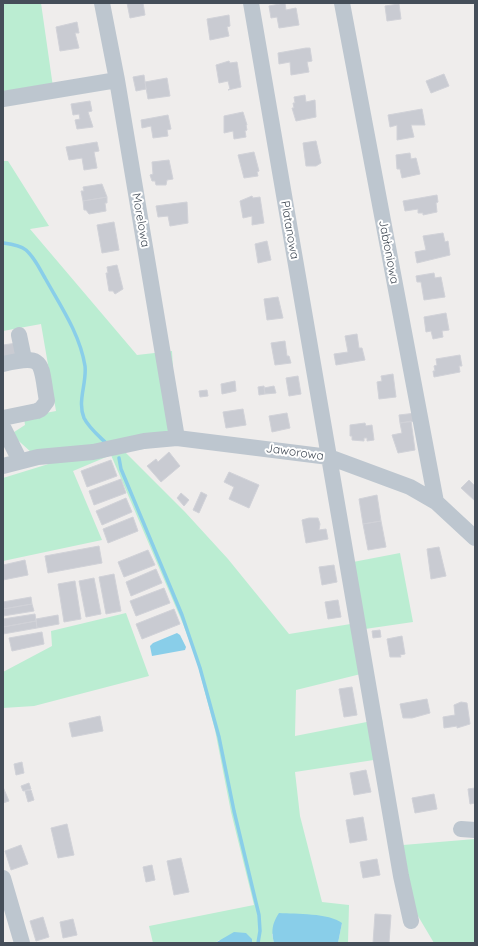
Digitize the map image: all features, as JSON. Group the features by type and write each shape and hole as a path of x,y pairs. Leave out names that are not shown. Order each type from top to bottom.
{"street":[{"name":"Morelowa","path":"102,3 117,80 177,438"},
{"name":"Platanowa","path":"251,3 329,457 349,559 399,869 411,921"},
{"name":"Jabłoniowa","path":"342,3 436,502"},
{"path":"3,99 117,80"},
{"path":"19,335 24,359"},
{"path":"3,364 24,359 30,359 36,362 41,367 47,401 41,409 37,411 3,418"},
{"path":"3,427 20,461"},
{"name":"Jaworowa","path":"3,466 38,457 93,452 144,441 177,438 329,457 410,487 436,502 475,538"},
{"path":"3,878 22,943"}],"green space":[{"path":"3,3 41,3 53,87 3,95"},
{"path":"3,161 8,161 49,226 30,229 137,355 172,351 175,408 172,444 125,452 185,512 228,559 289,634 363,622 353,562 400,553 413,622 365,629 373,671 296,690 295,736 382,719 387,758 295,772 300,816 322,902 349,905 348,943 338,943 342,923 272,934 274,943 252,943 252,939 219,940 215,943 153,943 149,926 254,905 231,812 215,730 196,658 111,455 73,471 102,540 3,561 3,478 68,458 32,453 11,434 25,425 24,417 56,411 41,324 3,331"},
{"path":"126,613 149,676 34,706 3,708 3,672 52,646 51,631"},
{"path":"475,839 475,943 434,943 415,911 403,845"}],"water":[{"path":"177,633 180,635 186,647 185,650 152,656 150,646 153,643"},
{"path":"279,913 329,917 342,923 338,943 274,943 273,928"},
{"path":"234,932 246,933 252,939 252,943 215,943"}],"building":[{"path":"127,3 143,3 145,15 130,18"},
{"path":"285,3 286,10 296,8 299,25 279,28 277,17 271,18 269,6"},
{"path":"399,4 401,19 387,21 385,6"},
{"path":"229,15 230,26 227,27 229,36 210,40 207,19"},
{"path":"77,22 79,33 75,33 79,48 60,51 56,27"},
{"path":"310,48 312,61 307,62 309,72 291,75 290,62 279,64 278,53"},
{"path":"229,61 230,63 237,62 241,87 228,90 230,89 228,81 219,83 216,65"},
{"path":"444,74 449,86 431,93 426,81"},
{"path":"144,75 146,89 136,91 133,77"},
{"path":"167,78 170,96 148,99 145,82"},
{"path":"305,95 306,102 315,100 316,117 296,121 292,108 294,108 293,103 295,103 294,97"},
{"path":"90,101 92,111 88,112 93,127 77,129 75,120 80,119 79,114 73,115 71,104"},
{"path":"422,109 425,125 411,125 414,137 397,140 397,125 390,127 388,115"},
{"path":"243,112 247,125 247,130 245,131 246,137 234,139 233,131 224,133 224,116"},
{"path":"168,115 171,129 167,130 168,136 153,138 151,126 142,128 141,120"},
{"path":"316,141 321,163 316,166 306,166 303,143"},
{"path":"97,142 99,151 94,152 97,168 84,170 82,158 69,160 66,147"},
{"path":"254,152 259,171 257,172 258,176 244,178 238,155"},
{"path":"410,153 411,159 416,158 420,174 402,178 400,169 397,169 396,155"},
{"path":"169,160 173,179 167,180 166,185 156,185 155,181 152,181 150,175 153,174 152,162"},
{"path":"102,184 107,197 83,201 81,191 84,191 83,187"},
{"path":"437,195 437,212 423,215 423,213 418,213 418,209 405,211 403,201"},
{"path":"252,196 253,198 260,197 264,223 252,225 252,216 243,218 240,201"},
{"path":"107,197 107,203 105,203 106,211 89,214 86,210 84,210 83,201"},
{"path":"187,202 188,223 170,226 168,216 158,217 156,206"},
{"path":"114,222 119,250 102,253 97,225"},
{"path":"443,233 445,242 448,241 450,255 417,263 415,252 426,250 423,236"},
{"path":"267,241 271,260 258,263 255,244"},
{"path":"117,265 123,289 115,294 113,291 109,291 106,273 108,273 107,267"},
{"path":"434,273 435,278 441,277 445,297 424,300 421,282 417,282 416,276"},
{"path":"278,297 283,318 267,320 264,299"},
{"path":"446,313 449,330 442,331 443,337 433,339 431,331 426,332 424,317"},
{"path":"357,334 359,348 362,348 365,360 336,365 334,354 348,352 345,336"},
{"path":"285,341 287,356 289,356 291,363 275,365 271,343"},
{"path":"17,343 19,355 3,357 3,345"},
{"path":"460,355 462,366 459,366 460,372 434,377 434,366 437,365 436,359"},
{"path":"393,374 396,397 379,399 377,382 382,381 381,376"},
{"path":"298,376 301,394 289,396 286,378"},
{"path":"235,381 236,391 222,394 221,384"},
{"path":"264,386 265,394 259,395 258,387"},
{"path":"274,386 276,393 265,394 264,388"},
{"path":"207,390 208,396 200,397 199,391"},
{"path":"243,409 246,425 226,428 223,412"},
{"path":"287,413 290,428 272,432 269,416"},
{"path":"416,413 417,421 400,423 399,415"},
{"path":"411,421 415,450 398,453 392,435 402,433 400,423"},
{"path":"365,423 366,426 372,425 374,440 367,441 367,438 364,438 364,441 352,440 352,436 350,436 350,425"},
{"path":"169,452 180,466 161,482 147,466 156,459 158,462"},
{"path":"111,460 117,476 87,487 81,471"},
{"path":"229,472 259,485 249,508 229,499 234,487 224,482"},
{"path":"121,479 126,493 94,505 89,491"},
{"path":"469,480 475,486 475,501 461,488"},
{"path":"201,492 207,495 199,513 193,510"},
{"path":"181,493 189,500 184,506 177,498"},
{"path":"377,495 381,521 363,524 359,499"},
{"path":"126,498 132,512 102,525 96,511"},
{"path":"133,517 138,531 108,543 103,529"},
{"path":"318,518 320,524 319,530 326,529 328,539 306,543 302,520"},
{"path":"381,521 386,547 368,550 363,524"},
{"path":"99,546 102,563 48,573 45,556"},
{"path":"439,547 446,576 431,579 427,549"},
{"path":"148,550 155,565 124,577 118,562"},
{"path":"25,560 28,575 3,580 3,565"},
{"path":"334,565 337,582 322,585 319,567"},
{"path":"156,569 162,583 131,596 126,582"},
{"path":"114,574 121,611 106,614 99,577"},
{"path":"94,578 101,614 86,617 79,581"},
{"path":"75,581 81,619 64,622 58,584"},
{"path":"164,588 170,603 136,616 130,601"},
{"path":"31,597 32,604 3,609 3,602"},
{"path":"338,600 341,617 328,619 325,602"},
{"path":"32,604 34,611 3,616 3,609"},
{"path":"174,609 180,624 142,639 136,624"},
{"path":"35,614 36,621 3,627 3,619"},
{"path":"58,615 59,624 37,628 36,619"},
{"path":"36,621 37,628 3,634 3,627"},
{"path":"380,630 381,637 373,638 372,631"},
{"path":"42,632 44,644 12,651 9,638"},
{"path":"402,636 405,654 400,655 401,657 390,657 387,639"},
{"path":"352,687 357,715 344,717 339,689"},
{"path":"427,699 430,713 412,718 403,718 400,704"},
{"path":"461,702 467,703 470,724 457,728 457,726 444,728 443,717 455,715 454,705"},
{"path":"100,716 103,731 72,737 69,723"},
{"path":"22,762 24,773 16,775 14,764"},
{"path":"366,770 371,792 354,795 350,773"},
{"path":"29,783 31,789 23,791 21,786"},
{"path":"3,787 9,801 3,803"},
{"path":"475,788 475,803 470,804 468,789"},
{"path":"31,790 34,800 28,802 25,791"},
{"path":"434,794 437,809 415,813 412,798"},
{"path":"363,817 367,840 350,843 346,820"},
{"path":"67,824 74,855 58,858 51,828"},
{"path":"21,845 28,864 11,870 5,851"},
{"path":"181,858 189,892 174,895 167,861"},
{"path":"377,859 380,875 363,878 360,862"},
{"path":"152,865 155,880 146,882 143,867"},
{"path":"375,914 391,915 389,943 373,943"},
{"path":"43,917 49,937 36,941 30,921"},
{"path":"73,919 77,935 63,938 60,922"}],"waterway":[{"path":"3,243 24,248 32,256 69,320 79,343 85,366 85,379 81,405 82,412 86,422 106,443"},
{"path":"119,458 121,469 182,615 200,668 219,737 234,811 259,915 260,931 258,943"}]}
